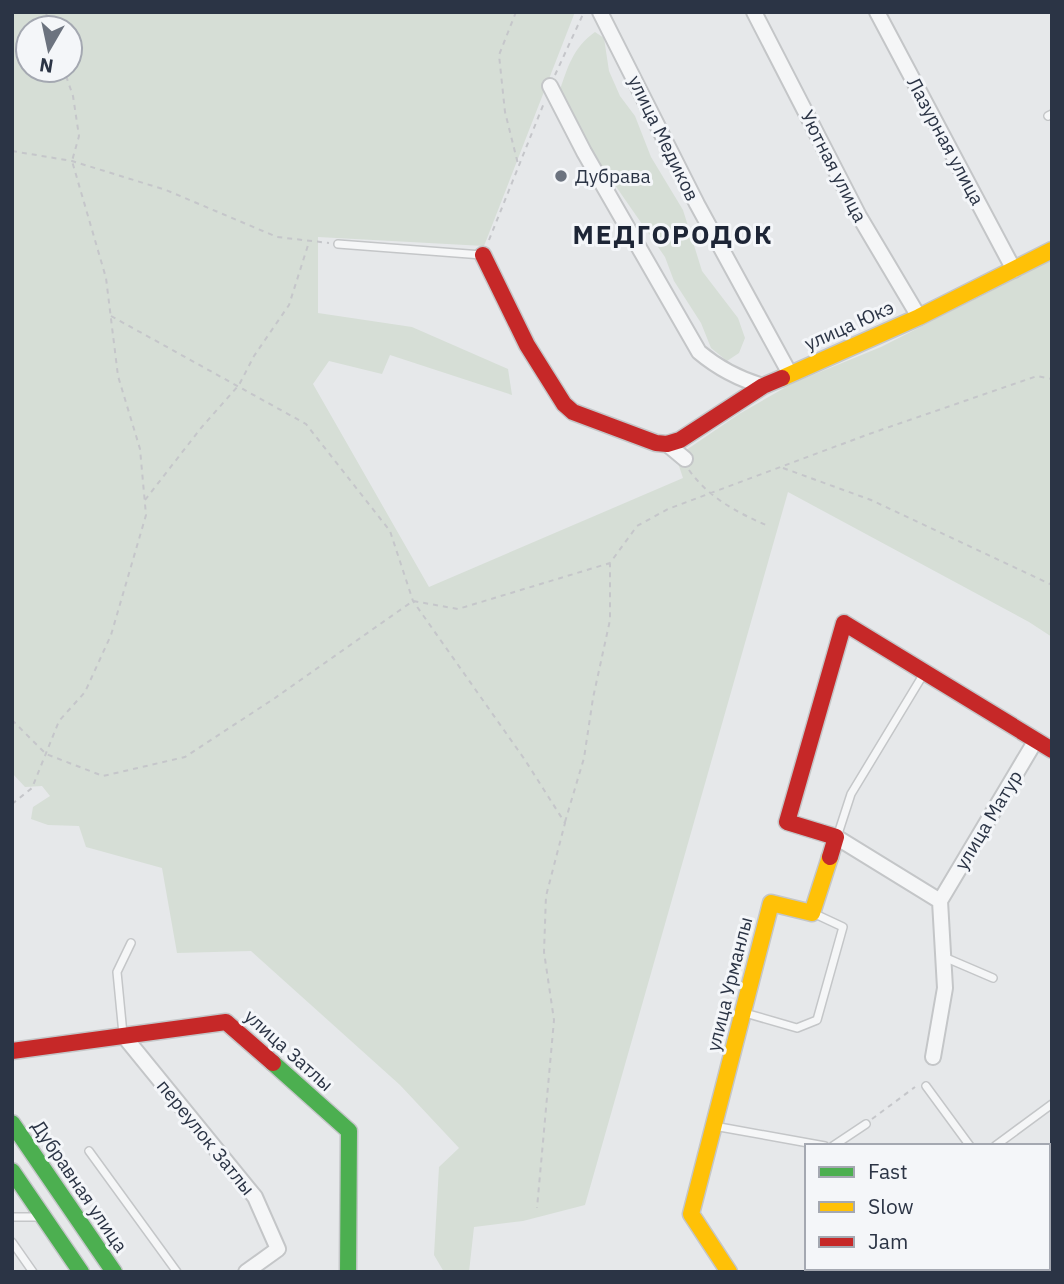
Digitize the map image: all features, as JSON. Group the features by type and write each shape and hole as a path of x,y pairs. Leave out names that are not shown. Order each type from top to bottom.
{"street":[{"name":"улица Медиков","path":"600,12 697,204 790,374"},
{"name":"Уютная улица","path":"754,12 859,216 919,317"},
{"name":"Лазурная улица","path":"877,12 1014,270"},
{"path":"550,86 584,152 699,352 714,365 744,381 763,386"},
{"name":"улица Юкэ","path":"667,444 680,440 763,386 919,317 1052,250"},
{"path":"483,255 527,345 564,404 573,412 656,443 667,444 685,459"},
{"path":"933,1057 945,988 940,901 836,837 788,822 844,624 1052,750"},
{"name":"улица Матур","path":"940,901 1036,740"},
{"path":"812,913 836,837"},
{"name":"улица Урманлы","path":"729,1272 691,1214 771,903 812,913"},
{"name":"улица Затлы","path":"12,1051 226,1022 349,1131 348,1272"},
{"name":"переулок Затлы","path":"123,1035 256,1197 278,1249 246,1272"},
{"name":"Дубравная улица","path":"12,1123 114,1272"},
{"path":"12,1171 81,1272"}],"lane":[{"path":"338,244 483,255"},
{"path":"836,837 851,794 924,672"},
{"path":"744,1013 797,1028 817,1020 843,927 812,913"},
{"path":"123,1035 117,972 131,943"},
{"path":"944,957 993,978"},
{"path":"924,1083 969,1144"},
{"path":"998,1144 1052,1104"},
{"path":"836,1144 866,1124"},
{"path":"714,1126 814,1144"},
{"path":"89,1151 177,1272"},
{"path":"12,1217 44,1217"},
{"path":"12,1242 33,1272"},
{"path":"20,1272 28,1264"}],"path":[{"path":"516,12 499,55 505,112 519,165"},
{"path":"483,255 550,86 584,12"},
{"path":"12,804 33,788 60,721 85,692 111,635 146,516 139,449 118,376 106,278 72,161 79,136 69,84"},
{"path":"12,151 72,161 166,190 277,237 338,244"},
{"path":"145,501 201,428 239,385 254,356 289,305 310,241"},
{"path":"111,316 306,424 390,531 413,601 525,760 565,823"},
{"path":"537,1208 554,1020 544,952 547,896 584,758 593,698 610,620 610,563 637,526 667,509 869,434 1037,376 1052,379"},
{"path":"685,459 690,471 709,494 766,526"},
{"path":"781,467 871,500 1052,585"},
{"path":"12,720 46,754 103,776 185,757 275,698 413,601 458,609 610,563"},
{"path":"866,1124 924,1083"}],"shaded area":[{"path":"12,12 575,12 484,246 318,237 318,313 412,327 508,369 512,395 390,355 382,374 329,361 313,384 429,587 683,478 676,457 739,414 793,383 881,347 1052,260 1052,637 788,492 585,1205 523,1221 474,1227 469,1272 444,1272 434,1255 439,1167 459,1148 400,1085 251,951 177,953 162,868 86,847 79,826 48,825 31,819 33,807 50,796 42,786 25,787 12,773"},
{"path":"595,32 604,38 609,71 620,96 635,116 651,157 683,210 702,271 738,318 745,338 739,353 727,361 711,348 701,323 674,281 665,257 585,142 559,93 576,52"}],"traffic: fast":[{"path":"273,1063 349,1131 348,1272"},
{"path":"12,1123 114,1272"},
{"path":"12,1171 81,1272"}],"traffic: slow":[{"path":"782,378 919,317 1052,250"},
{"path":"729,1272 691,1214 771,903 812,913 830,857"}],"traffic: jam":[{"path":"483,255 527,345 564,404 573,412 656,443 667,444 680,440 763,386 782,378"},
{"path":"830,857 836,837 787,822 844,623 1052,750"},
{"path":"12,1051 226,1022 273,1063"}],"place":[{"name":"Дубрава","path":"561,176"}],"district":[{"name":"МЕДГОРОДОК","path":"673,235"}]}
